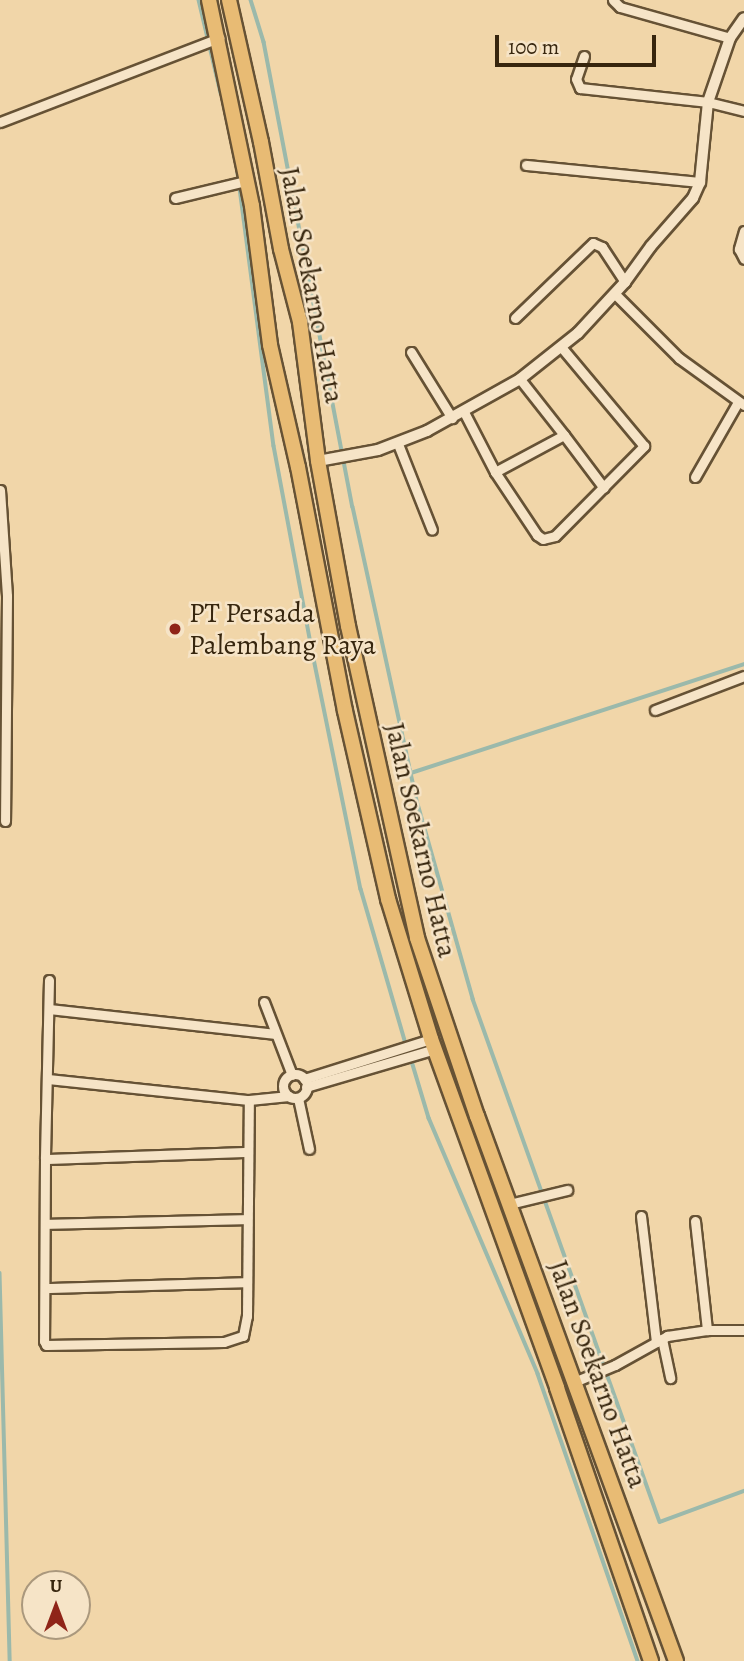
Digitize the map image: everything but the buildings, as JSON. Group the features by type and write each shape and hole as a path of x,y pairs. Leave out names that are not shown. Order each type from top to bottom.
{"highway":[{"name":"Jalan Soekarno Hatta","path":"209,0 246,181 270,345 298,467 345,711 381,868 427,1046 557,1388 651,1661"},
{"name":"Jalan Soekarno Hatta","path":"229,0 261,142 281,249 300,322 325,460 355,662 426,968 676,1661"},
{"path":"381,868 400,863"}],"street":[{"path":"613,0 620,7 737,33"},
{"path":"325,460 398,444 464,412 520,379 562,348 615,294 663,232 685,211 700,182 708,102 744,18"},
{"path":"0,122 216,39"},
{"path":"584,56 576,79 580,88 708,102 744,111"},
{"path":"526,165 700,182"},
{"path":"174,198 246,181"},
{"path":"744,231 738,252 744,259"},
{"path":"515,318 593,243 602,247 625,282"},
{"path":"615,294 679,358 741,404 695,477"},
{"path":"464,412 495,472 537,535 543,539 555,536 642,451 644,443 562,348"},
{"path":"411,352 452,418"},
{"path":"520,379 604,488"},
{"path":"495,472 564,435"},
{"path":"398,444 432,530"},
{"path":"0,489 7,596 5,821"},
{"path":"654,710 744,677"},
{"path":"49,980 44,1160 46,1345 237,1340 246,1327 249,1100"},
{"path":"264,1002 274,1034 292,1075 305,1083 398,1061 427,1046"},
{"path":"49,1009 274,1034"},
{"path":"48,1079 249,1100 293,1097 305,1083 393,1050 427,1046"},
{"path":"292,1075 283,1084 293,1097 309,1149"},
{"path":"44,1160 247,1152"},
{"path":"509,1204 548,1197 567,1190"},
{"path":"640,1216 659,1340 670,1378"},
{"path":"46,1224 247,1219"},
{"path":"695,1221 707,1330"},
{"path":"46,1288 247,1282"},
{"path":"574,1382 615,1365 659,1340 707,1330 744,1330"}],"waterway":[{"path":"199,0 221,93"},
{"path":"251,0 264,42 353,507 418,804 473,999 660,1522 744,1491"},
{"path":"238,173 274,446 312,649 361,889 407,1047"},
{"path":"411,773 744,664"},
{"path":"411,1058 429,1118 538,1374 638,1661"},
{"path":"0,1273 10,1661"}],"place":[{"name":"PT Persada Palembang Raya","path":"175,629"}]}
